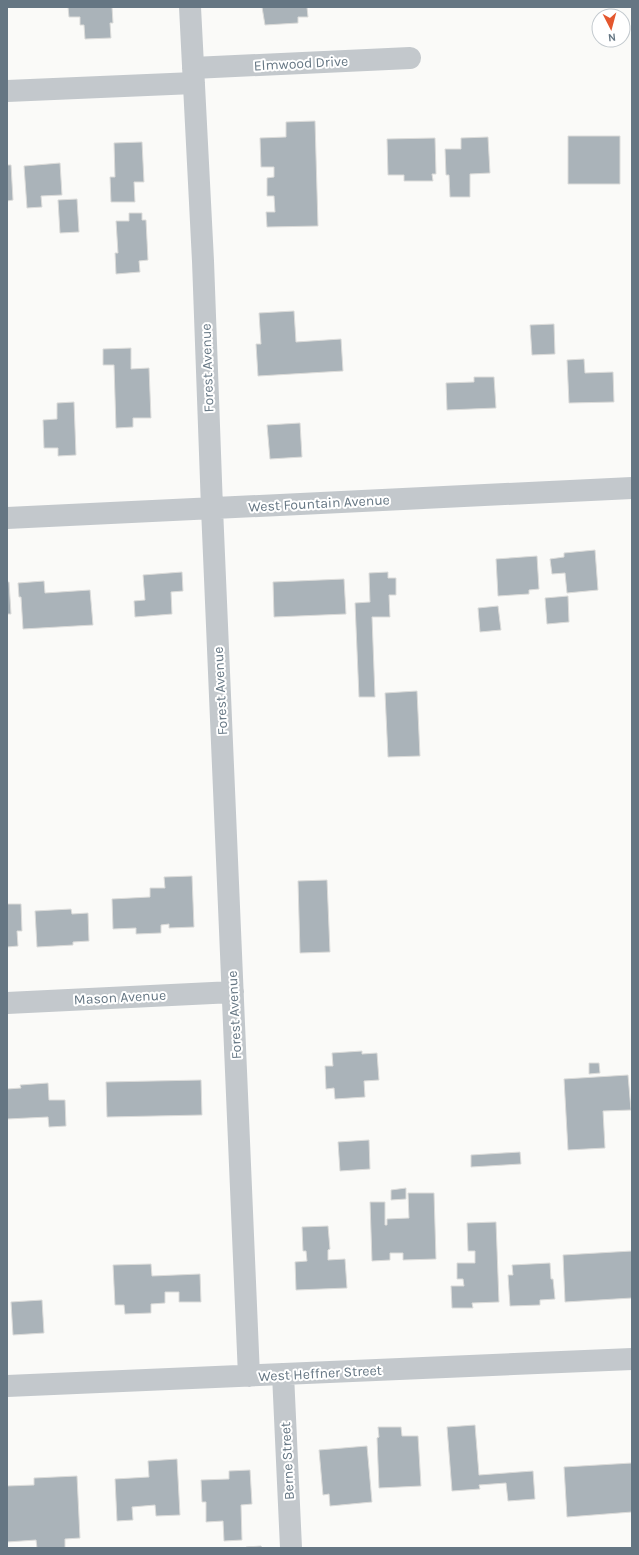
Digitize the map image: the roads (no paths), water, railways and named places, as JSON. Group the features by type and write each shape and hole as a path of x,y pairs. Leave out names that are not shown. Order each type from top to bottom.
{"street":[{"name":"Forest Avenue","path":"190,7 203,261 249,1376"},
{"name":"Elmwood Drive","path":"7,91 410,58"},
{"name":"West Fountain Avenue","path":"7,518 632,488"},
{"name":"Mason Avenue","path":"7,1003 233,992"},
{"name":"West Heffner Street","path":"7,1386 632,1359"},
{"name":"Berne Street","path":"283,1374 290,1548"}]}
